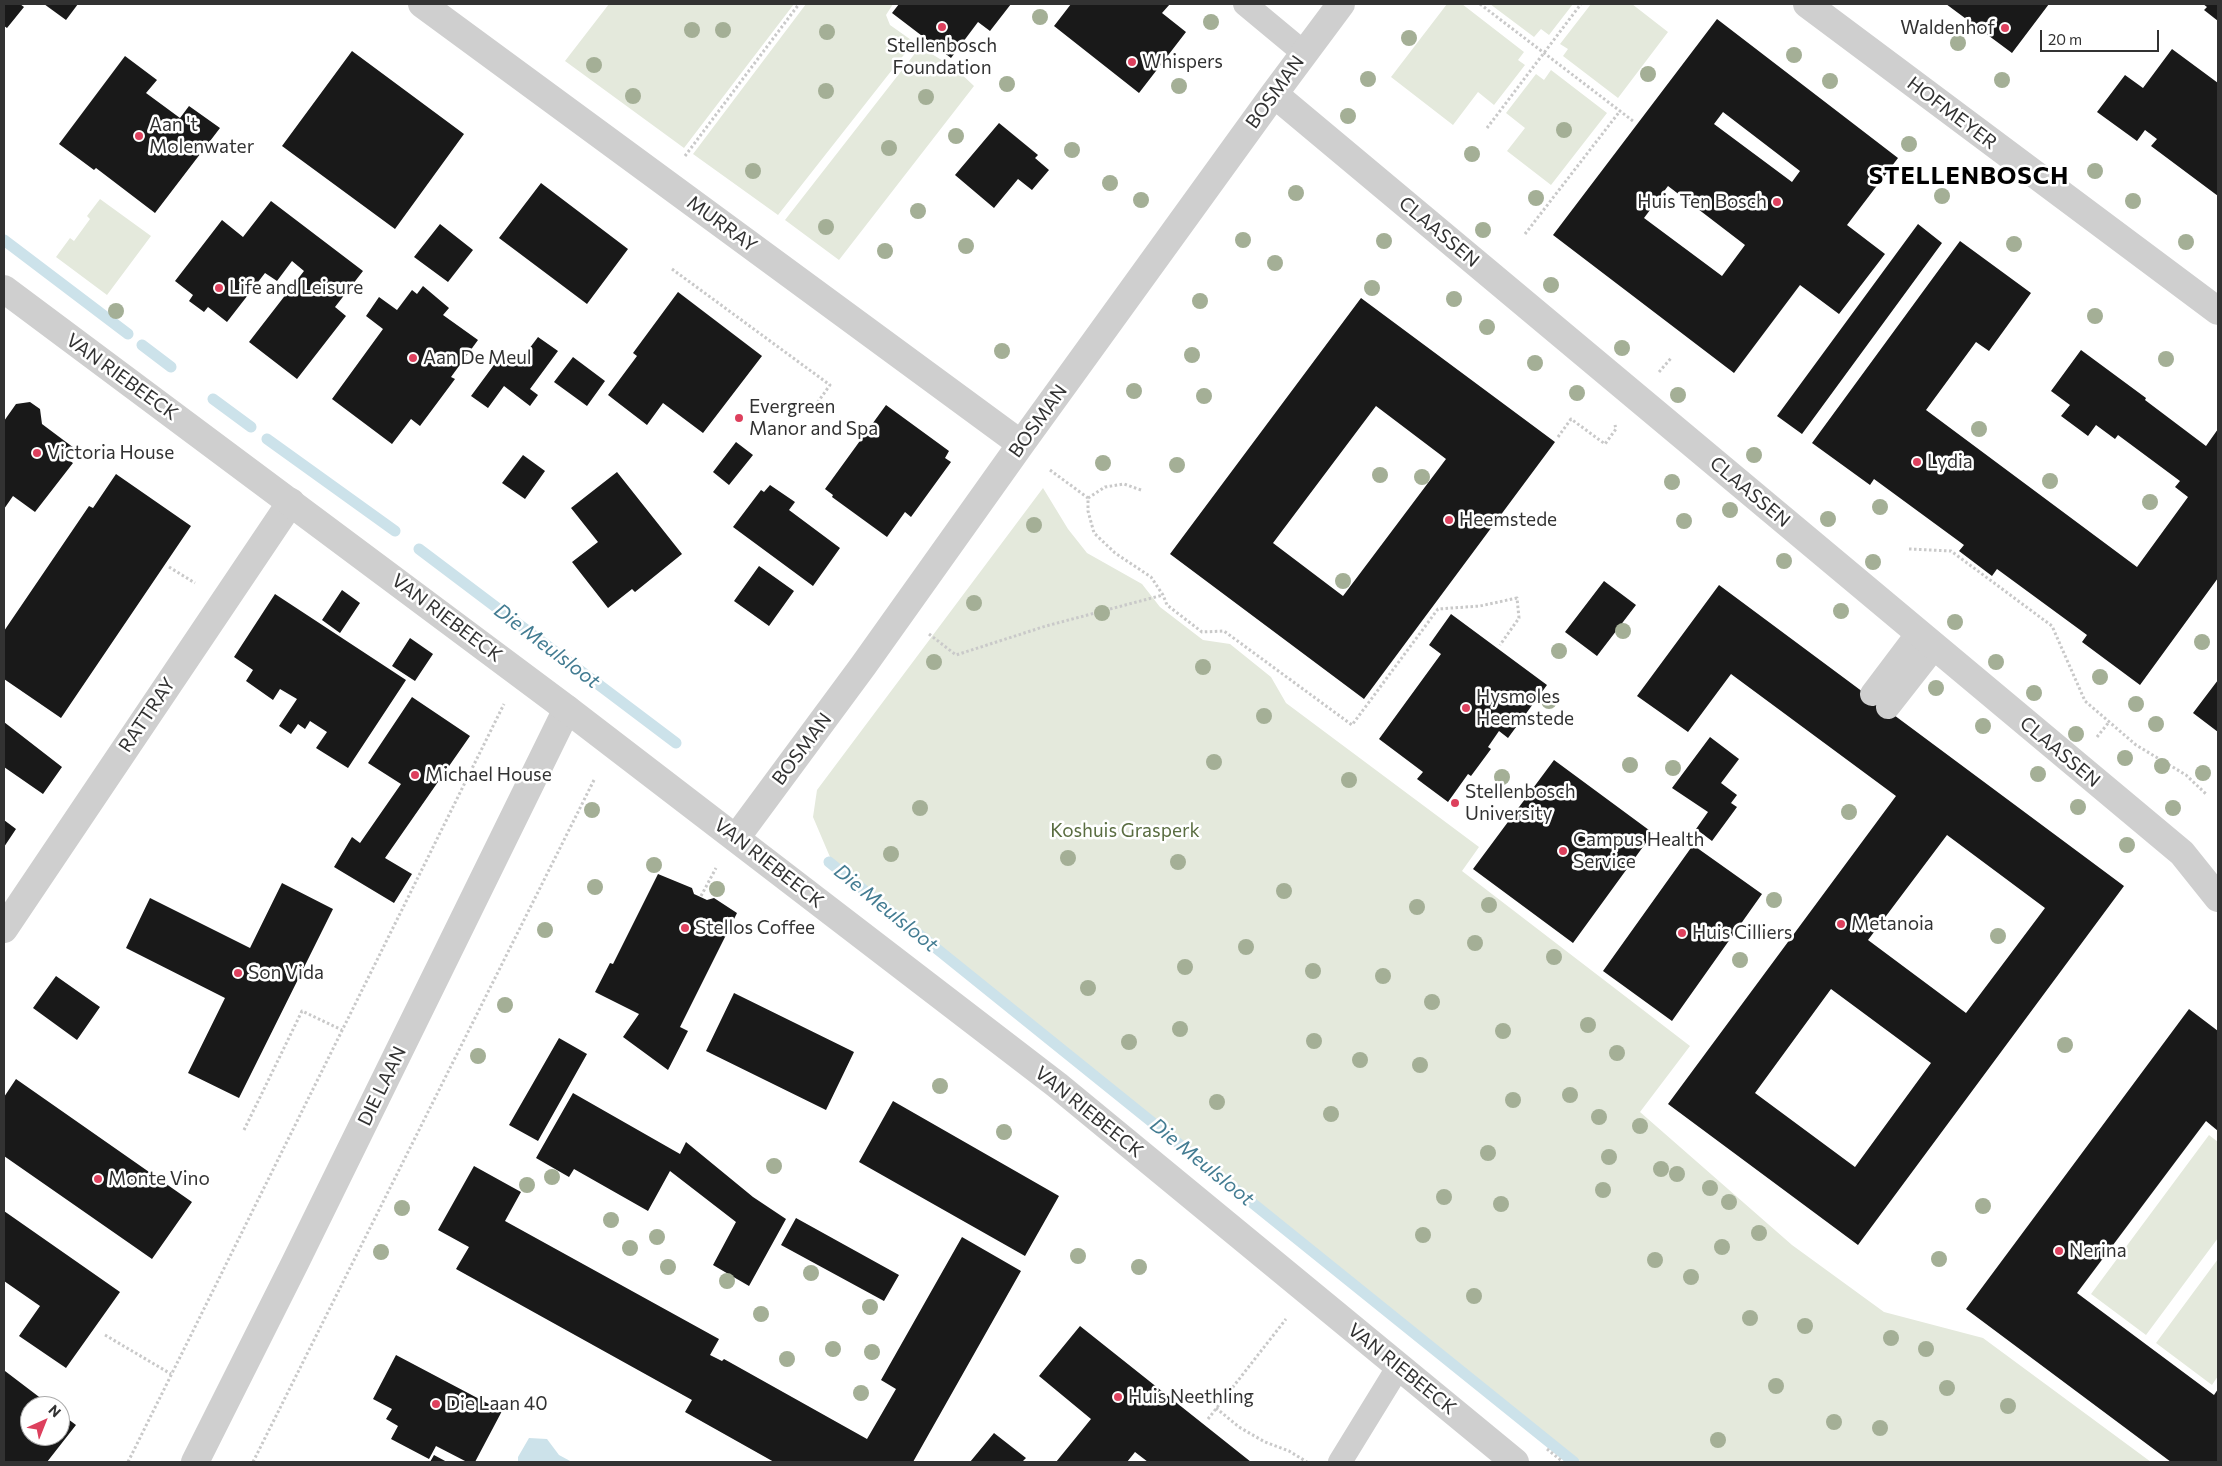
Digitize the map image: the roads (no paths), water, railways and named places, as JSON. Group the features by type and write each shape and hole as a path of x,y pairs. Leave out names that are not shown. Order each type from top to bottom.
{"street":[{"name":"MURRAY","path":"422,4 1021,444"},
{"name":"BOSMAN","path":"736,838 877,647 1021,444 1341,4"},
{"name":"HOFMEYER","path":"1806,4 2218,311"},
{"name":"CLAASSEN","path":"1274,94 2182,853 2218,898"},
{"name":"VAN RIEBEECK","path":"4,289 567,708 1057,1085 1516,1462"},
{"name":"RATTRAY","path":"4,928 291,502"},
{"name":"DIE LAAN","path":"195,1462 295,1263 567,708"}],"lane":[{"path":"1245,4 1304,53"},
{"path":"1880,701 1926,640"},
{"path":"1340,1462 1399,1366"}],"water":[{"path":"529,1438 547,1439 559,1455 572,1462 518,1462 518,1457"}],"waterway":[{"name":"Die Meulsloot","path":"4,240 128,334"},
{"name":"Die Meulsloot","path":"142,345 171,367"},
{"name":"Die Meulsloot","path":"213,399 251,427"},
{"name":"Die Meulsloot","path":"267,439 395,531"},
{"name":"Die Meulsloot","path":"419,549 676,743"},
{"name":"Die Meulsloot","path":"829,862 1574,1462"}],"place":[{"name":"Stellenbosch Foundation","path":"942,27"},
{"name":"Waldenhof","path":"2005,28"},
{"name":"Whispers","path":"1132,62"},
{"name":"Aan 't Molenwater","path":"139,136"},
{"name":"Huis Ten Bosch","path":"1777,202"},
{"name":"Life and Leisure","path":"219,288"},
{"name":"Aan De Meul","path":"413,358"},
{"name":"Evergreen Manor and Spa","path":"739,418"},
{"name":"Victoria House","path":"37,453"},
{"name":"Lydia","path":"1917,462"},
{"name":"Heemstede","path":"1449,520"},
{"name":"Hysmoles Heemstede","path":"1466,708"},
{"name":"Michael House","path":"415,775"},
{"name":"Stellenbosch University","path":"1455,803"},
{"name":"Campus Health Service","path":"1563,851"},
{"name":"Metanoia","path":"1841,924"},
{"name":"Stellos Coffee","path":"685,928"},
{"name":"Huis Cilliers","path":"1682,933"},
{"name":"Son Vida","path":"238,973"},
{"name":"Monte Vino","path":"98,1179"},
{"name":"Nerina","path":"2059,1251"},
{"name":"Huis Neethling","path":"1118,1397"},
{"name":"Die Laan 40","path":"436,1404"}],"district":[{"name":"STELLENBOSCH","path":"1969,176"}],"park label":[{"name":"Koshuis Grasperk","path":"1125,831"}]}
